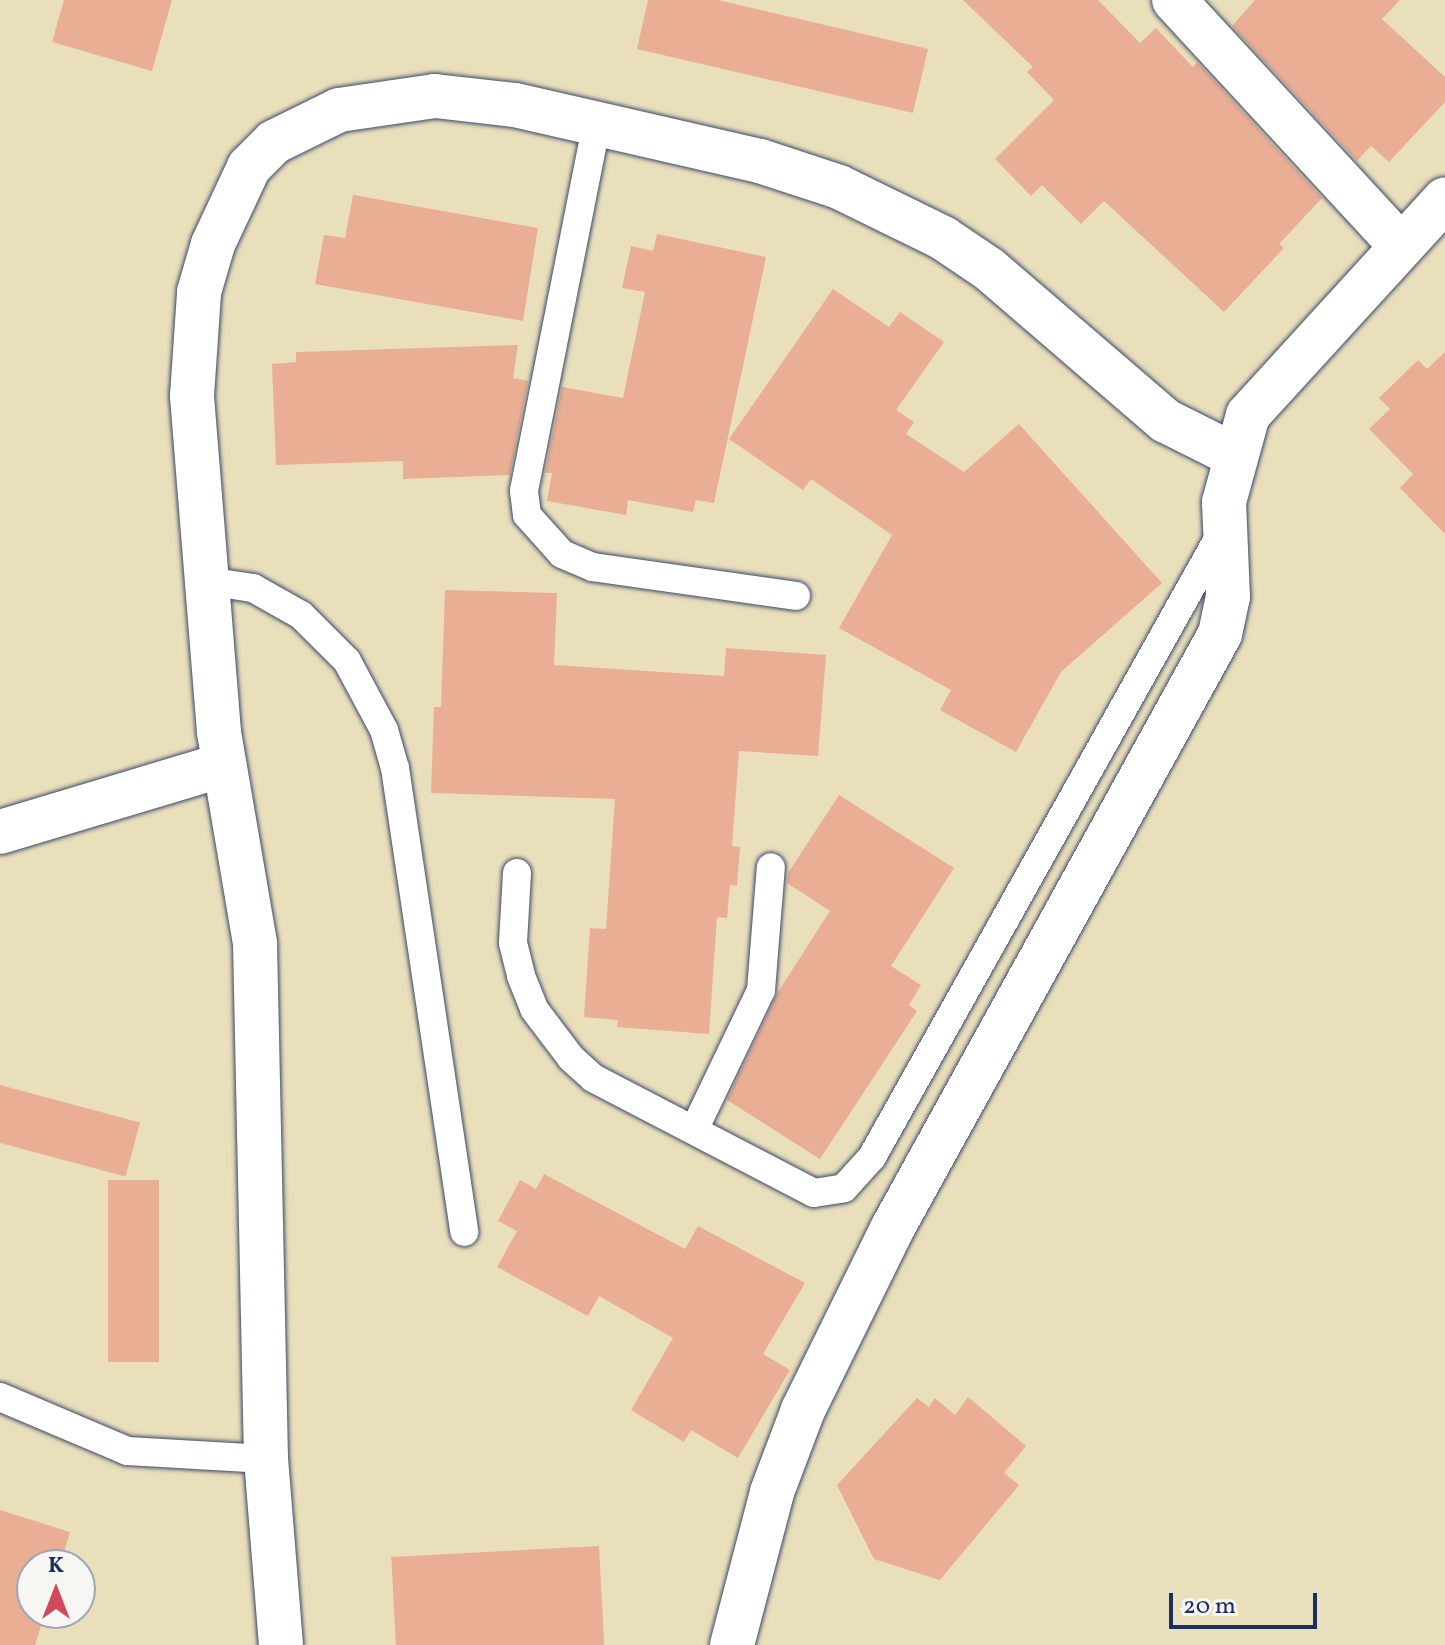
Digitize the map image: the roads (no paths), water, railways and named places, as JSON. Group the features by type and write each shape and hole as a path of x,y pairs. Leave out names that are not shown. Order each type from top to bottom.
{"street":[{"path":"1174,0 1401,246"},
{"path":"281,1645 266,1459 255,943 224,765 192,396 199,292 229,207 263,151 312,121 387,99 476,99 597,122 760,161 892,210 989,269 1166,421 1234,455"},
{"path":"732,1645 772,1492 803,1410 892,1229 1220,634 1228,597 1224,502 1234,455 1248,415 1445,199"},
{"path":"0,832 224,765"}],"lane":[{"path":"597,122 524,491 527,515 562,554 593,567 796,596"},
{"path":"517,873 513,943 529,998 550,1035 593,1078 814,1193 828,1193 855,1179 872,1157 1225,527"},
{"path":"207,581 253,588 301,615 347,661 384,730 395,768 464,1232"},
{"path":"694,1130 761,990 771,867"},
{"path":"0,1397 127,1451 266,1459"}]}
